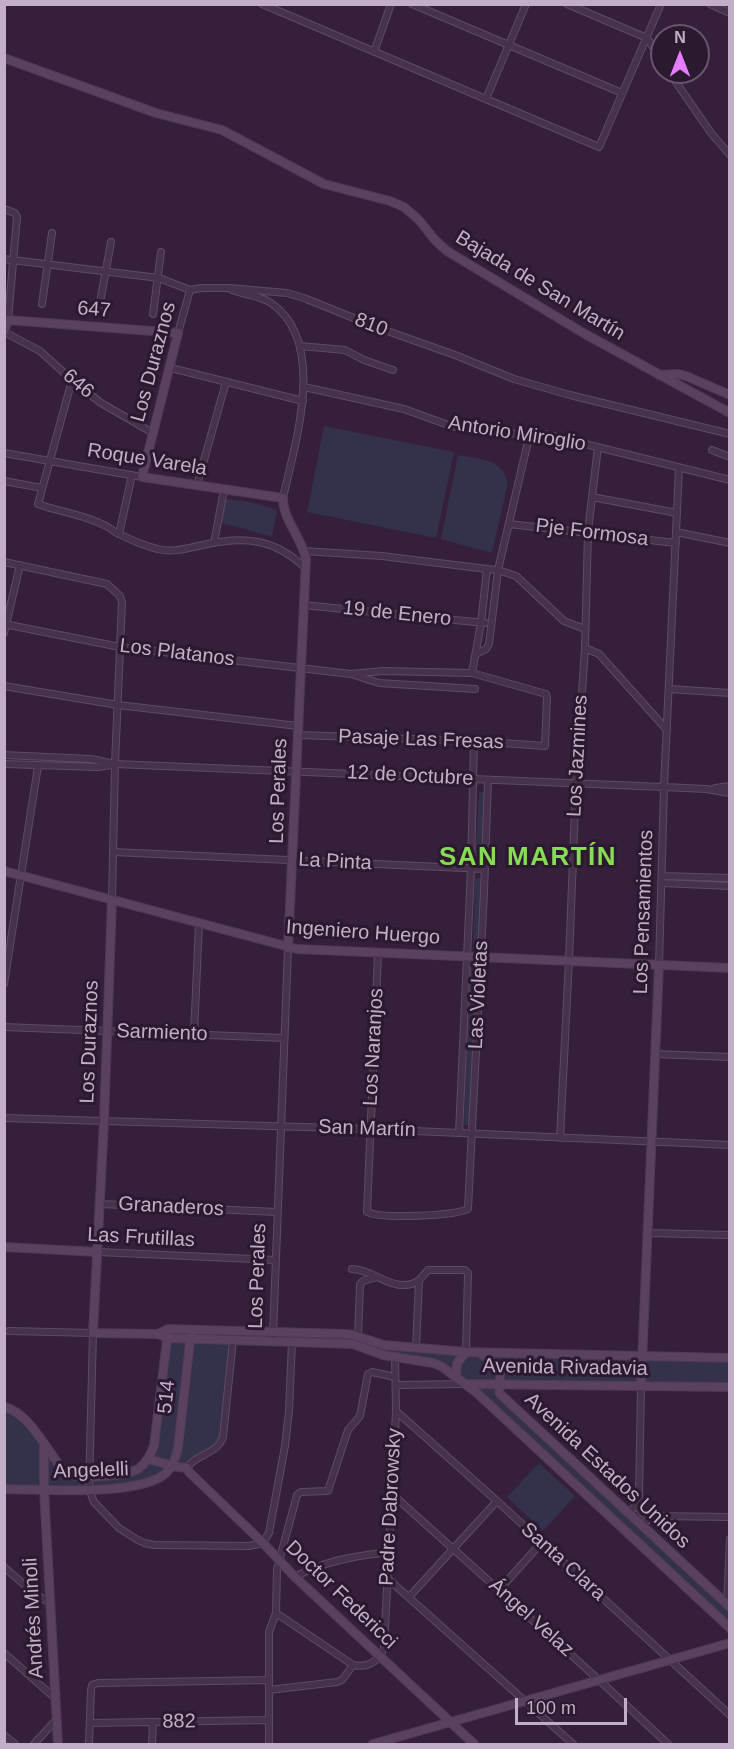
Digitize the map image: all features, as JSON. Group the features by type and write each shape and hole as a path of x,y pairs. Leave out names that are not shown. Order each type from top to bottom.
{"main road":[{"name":"Bajada de San Martín","path":"4,58 156,113 222,130 324,184 390,201 404,207 447,251 585,334 729,413"},
{"path":"4,332 8,320"},
{"name":"647","path":"8,320 178,333"},
{"name":"Los Duraznos","path":"137,476 153,434 178,333"},
{"path":"659,375 686,376 729,395"},
{"name":"Roque Varela","path":"137,476 283,498"},
{"name":"Los Perales","path":"283,498 285,512 304,551 305,568 288,948"},
{"name":"Ingeniero Huergo","path":"4,871 288,948 729,968"},
{"name":"Los Duraznos","path":"93,1333 112,900"},
{"name":"Los Pensamientos","path":"641,1386 659,965"},
{"name":"Las Frutillas","path":"4,1247 98,1252"},
{"name":"Avenida Rivadavia","path":"93,1333 273,1337 292,1342 353,1344 372,1352 433,1363 441,1366 465,1384 729,1387"},
{"name":"514","path":"149,1458 154,1446 165,1334"},
{"name":"Avenida Rivadavia","path":"190,1334 208,1340 233,1340 346,1334 384,1345 480,1353 729,1358"},
{"name":"514","path":"172,1466 178,1448 190,1334"},
{"path":"188,1358 193,1350 208,1340"},
{"path":"456,1377 457,1363 466,1352"},
{"name":"Avenida Estados Unidos","path":"480,1353 495,1363 500,1376 498,1391 500,1394 728,1606"},
{"name":"Avenida Estados Unidos","path":"465,1384 729,1628"},
{"name":"Angelelli","path":"4,1407 12,1408 23,1416 61,1468 74,1476 113,1476 127,1473 139,1468 149,1458 172,1466 187,1468"},
{"name":"Andrés Minoli","path":"44,1444 44,1489 58,1744"},
{"name":"Angelelli","path":"4,1489 134,1487 151,1482 165,1474 172,1466"},
{"name":"Doctor Federicci","path":"187,1468 295,1577 474,1744"},
{"path":"618,1525 628,1513"},
{"path":"632,1538 642,1526"},
{"path":"374,1744 729,1643"}],"street":[{"path":"262,4 598,147 661,4"},
{"path":"374,52 391,4"},
{"path":"412,4 622,93"},
{"path":"486,99 526,4"},
{"path":"567,4 646,38 650,44"},
{"path":"710,4 729,13"},
{"path":"677,84 729,155"},
{"path":"4,209 15,213 17,217 8,320"},
{"path":"42,304 52,233"},
{"path":"99,308 111,242"},
{"path":"153,315 161,252"},
{"name":"810","path":"4,259 159,278 190,290 229,288 287,293 514,379 729,434"},
{"name":"Los Perales","path":"229,288 259,296 277,308 294,330 300,346 303,401 283,498"},
{"name":"Los Duraznos","path":"178,333 190,290"},
{"name":"646","path":"4,332 40,351 101,403 153,434"},
{"path":"300,346 345,350 364,360 393,370"},
{"path":"171,368 303,401"},
{"path":"72,380 38,504 86,518 147,546 166,551 247,540 283,549 305,568"},
{"path":"197,485 226,382"},
{"name":"Antorio Miroglio","path":"304,387 404,409 451,426 489,433 545,434 729,480"},
{"path":"476,654 486,649 489,644 498,570 530,433"},
{"name":"Los Jazmines","path":"560,1138 576,783 585,648 588,531 598,447"},
{"path":"712,450 729,458"},
{"name":"Roque Varela","path":"4,453 137,476"},
{"name":"Los Pensamientos","path":"659,965 664,787 679,468"},
{"path":"721,478 729,474"},
{"name":"Los Duraznos","path":"119,534 137,476"},
{"path":"4,481 42,488"},
{"path":"214,543 224,490"},
{"path":"592,497 677,513"},
{"name":"Pje Formosa","path":"509,524 588,531 676,543"},
{"path":"676,532 729,543"},
{"path":"304,551 382,556 498,570 516,576 564,621 585,629"},
{"path":"4,562 20,565 4,633"},
{"name":"Los Duraznos","path":"20,565 107,584 120,596 122,602 112,900"},
{"path":"472,673 487,569"},
{"name":"19 de Enero","path":"303,604 492,624"},
{"name":"Los Platanos","path":"6,624 120,647 351,674 379,683 475,689"},
{"path":"585,648 599,654 667,730"},
{"name":"Los Platanos","path":"351,674 383,671 472,673 546,694 545,746"},
{"name":"Pasaje Las Fresas","path":"4,686 118,705 298,730 545,746"},
{"path":"670,689 729,693"},
{"name":"Las Violetas","path":"459,1133 471,869 474,741"},
{"name":"12 de Octubre","path":"4,755 90,759 115,764 664,787 706,789 729,793"},
{"name":"12 de Octubre","path":"4,764 98,768 115,764"},
{"path":"4,984 38,766"},
{"name":"Las Violetas","path":"468,1209 488,780"},
{"name":"12 de Octubre","path":"706,789 729,786"},
{"name":"La Pinta","path":"113,852 485,868"},
{"path":"662,879 729,878"},
{"path":"662,879 729,885"},
{"path":"194,1034 199,924"},
{"name":"Los Perales","path":"273,1337 288,948"},
{"name":"Los Naranjos","path":"378,953 367,1212 372,1215 434,1215 462,1212 468,1209"},
{"name":"Sarmiento","path":"4,1027 284,1038"},
{"path":"655,1054 729,1057"},
{"name":"San Martín","path":"4,1118 370,1129 729,1145"},
{"name":"Granaderos","path":"100,1204 277,1212"},
{"path":"647,1233 729,1235"},
{"name":"Las Frutillas","path":"98,1252 275,1260"},
{"path":"352,1269 360,1269 394,1284 408,1284 419,1280 428,1270 465,1270 468,1273 466,1352"},
{"path":"358,1337 360,1284 377,1277"},
{"path":"416,1348 419,1280"},
{"path":"9,1331 93,1333"},
{"name":"Los Duraznos","path":"89,1489 93,1333"},
{"path":"187,1468 193,1461 217,1447 223,1437 233,1340"},
{"name":"Los Perales","path":"263,1543 270,1533 285,1446 292,1342"},
{"name":"Padre Dabrowsky","path":"381,1656 384,1641 396,1411 395,1357"},
{"path":"268,1744 268,1643 276,1613 279,1561 297,1495 301,1492 328,1491 348,1430 360,1416 368,1374 372,1372 395,1377"},
{"path":"396,1385 465,1384"},
{"path":"628,1513 637,1505 639,1498 641,1386"},
{"name":"Santa Clara","path":"396,1411 729,1715"},
{"path":"89,1489 94,1502 119,1528 144,1543 249,1546 263,1543"},
{"name":"Ángel Velaz","path":"392,1494 668,1744"},
{"path":"409,1597 497,1501"},
{"path":"637,1505 649,1518"},
{"path":"642,1526 649,1518 655,1516 729,1517"},
{"path":"728,1606 729,1539"},
{"path":"499,1590 542,1542"},
{"path":"295,1577 305,1571 344,1559 388,1552"},
{"path":"4,1567 34,1594 50,1603"},
{"path":"387,1578 573,1744"},
{"path":"276,1613 353,1665 367,1666 381,1656"},
{"path":"4,1653 55,1698"},
{"path":"269,1690 337,1682 342,1680 353,1665"},
{"path":"89,1744 93,1684 269,1680"},
{"path":"34,1744 56,1720"},
{"name":"882","path":"90,1723 268,1720"},
{"path":"152,1744 153,1722"},
{"path":"4,1735 15,1744"}],"shaded area":[{"path":"324,426 454,452 436,538 307,512"},
{"path":"458,455 495,464 501,469 508,483 492,553 441,539"},
{"path":"224,499 251,502 277,511 272,537 219,522"},
{"path":"479,792 485,792 482,865 475,865"},
{"path":"475,878 482,878 479,949 473,949"},
{"path":"469,967 478,968 472,1125 464,1125"},
{"path":"168,1329 353,1335 384,1345 729,1358 729,1387 499,1384 498,1391 729,1607 729,1628 441,1366 359,1346 233,1340 221,1442 189,1464 172,1466 134,1487 5,1489 5,1407 12,1408 67,1473 127,1473 149,1459"},
{"path":"539,1463 575,1496 543,1531 507,1497"}],"district":[{"name":"SAN MARTÍN","path":"528,858"}]}
